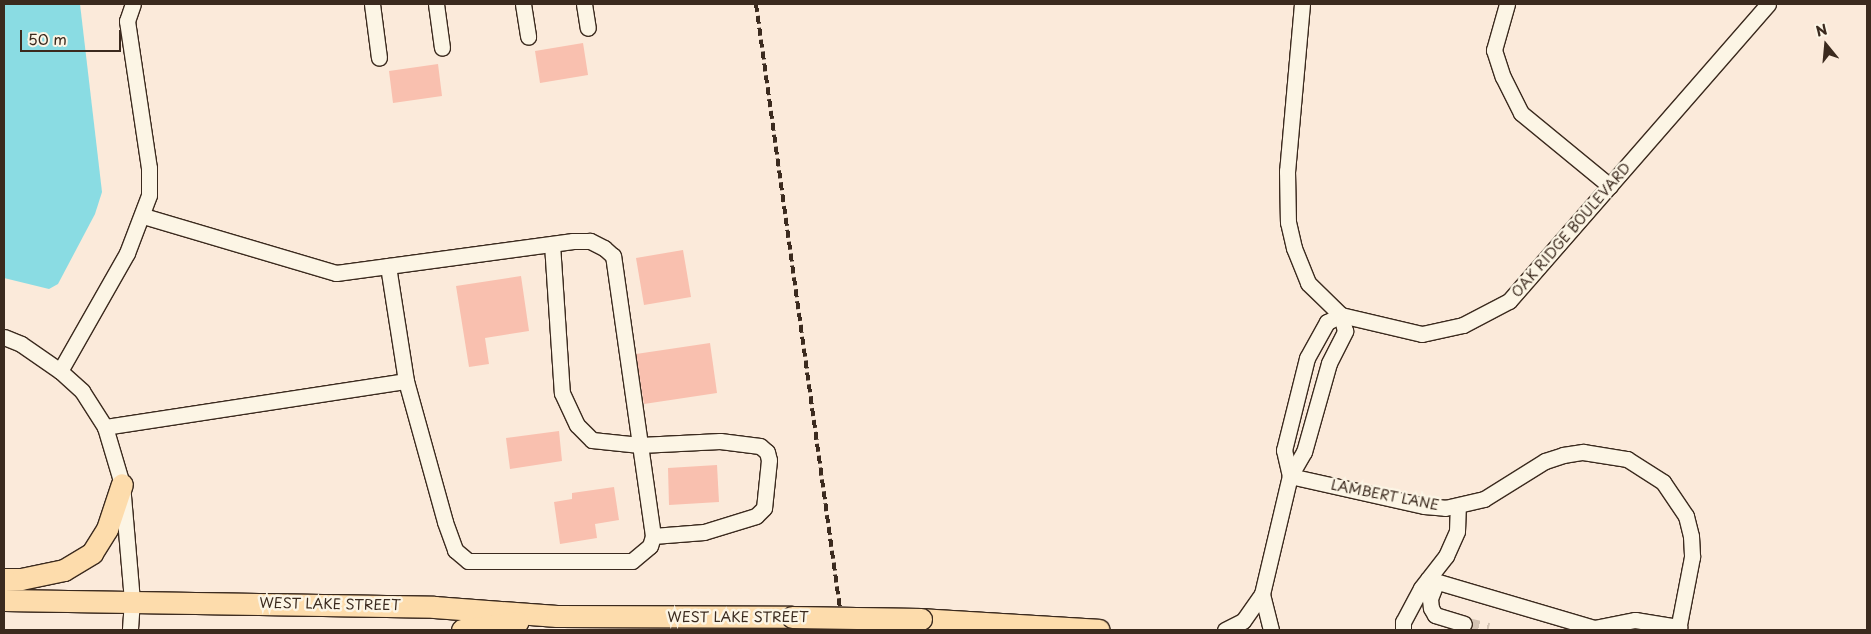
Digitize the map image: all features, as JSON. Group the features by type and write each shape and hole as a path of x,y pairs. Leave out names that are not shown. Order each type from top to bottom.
{"highway":[{"path":"4,579 21,579 64,570 92,553 107,529 122,484"},
{"name":"WEST LAKE STREET","path":"4,600 132,600 434,607 557,616 922,619 1099,630"},
{"name":"WEST LAKE STREET","path":"462,630 557,616"}],"street":[{"path":"60,371 127,253 144,216 149,195 149,168 128,21 133,4"},
{"path":"372,4 379,58"},
{"path":"436,4 442,48"},
{"path":"523,4 528,37"},
{"path":"584,4 588,28"},
{"path":"1225,630 1243,620 1262,594 1290,476 1304,452 1329,363 1345,331 1341,315 1308,282 1288,222 1287,171 1302,4"},
{"path":"1507,4 1494,50 1503,77 1521,113 1610,186"},
{"name":"OAK RIDGE BOULEVARD","path":"1341,315 1422,334 1463,325 1509,301 1768,4"},
{"path":"144,216 336,273 388,266 552,244 590,242 613,256 653,536 650,546 632,561 468,561 455,550 445,522 406,381 388,266"},
{"path":"552,244 562,393 568,409 592,440 640,445 720,441 760,446 767,452 769,460 764,508 756,516 704,532 653,536"},
{"path":"1290,476 1284,450 1307,358 1327,322 1341,315"},
{"path":"4,337 33,351 60,371 82,391 105,426 122,484 132,600 130,630"},
{"path":"105,426 406,381"},
{"name":"LAMBERT LANE","path":"1290,476 1424,506 1458,506 1484,499 1545,461 1563,455 1605,454 1646,469 1663,482 1676,498 1691,536 1692,557 1678,629"},
{"path":"1403,630 1403,622 1432,581 1446,556 1457,531 1458,506"},
{"path":"1432,581 1431,608 1436,615 1464,624"},
{"path":"1432,581 1594,628 1606,628 1634,620 1678,629"},
{"path":"1262,594 1271,630"}],"water":[{"path":"4,4 80,4 102,192 95,214 58,284 49,289 4,278"}],"building":[{"path":"583,43 588,75 540,83 535,51"},
{"path":"438,64 442,96 393,103 389,71"},
{"path":"683,250 691,297 644,305 636,258"},
{"path":"521,276 529,331 485,338 489,364 469,367 456,286"},
{"path":"710,343 717,393 644,404 636,354"},
{"path":"559,431 562,461 510,469 506,438"},
{"path":"717,465 719,502 669,505 668,468"},
{"path":"614,487 619,520 595,524 597,538 560,544 554,502 572,499 572,493"}],"tunnel":[{"path":"1464,624 1488,630"}],"railway":[{"path":"756,4 843,630"}]}
